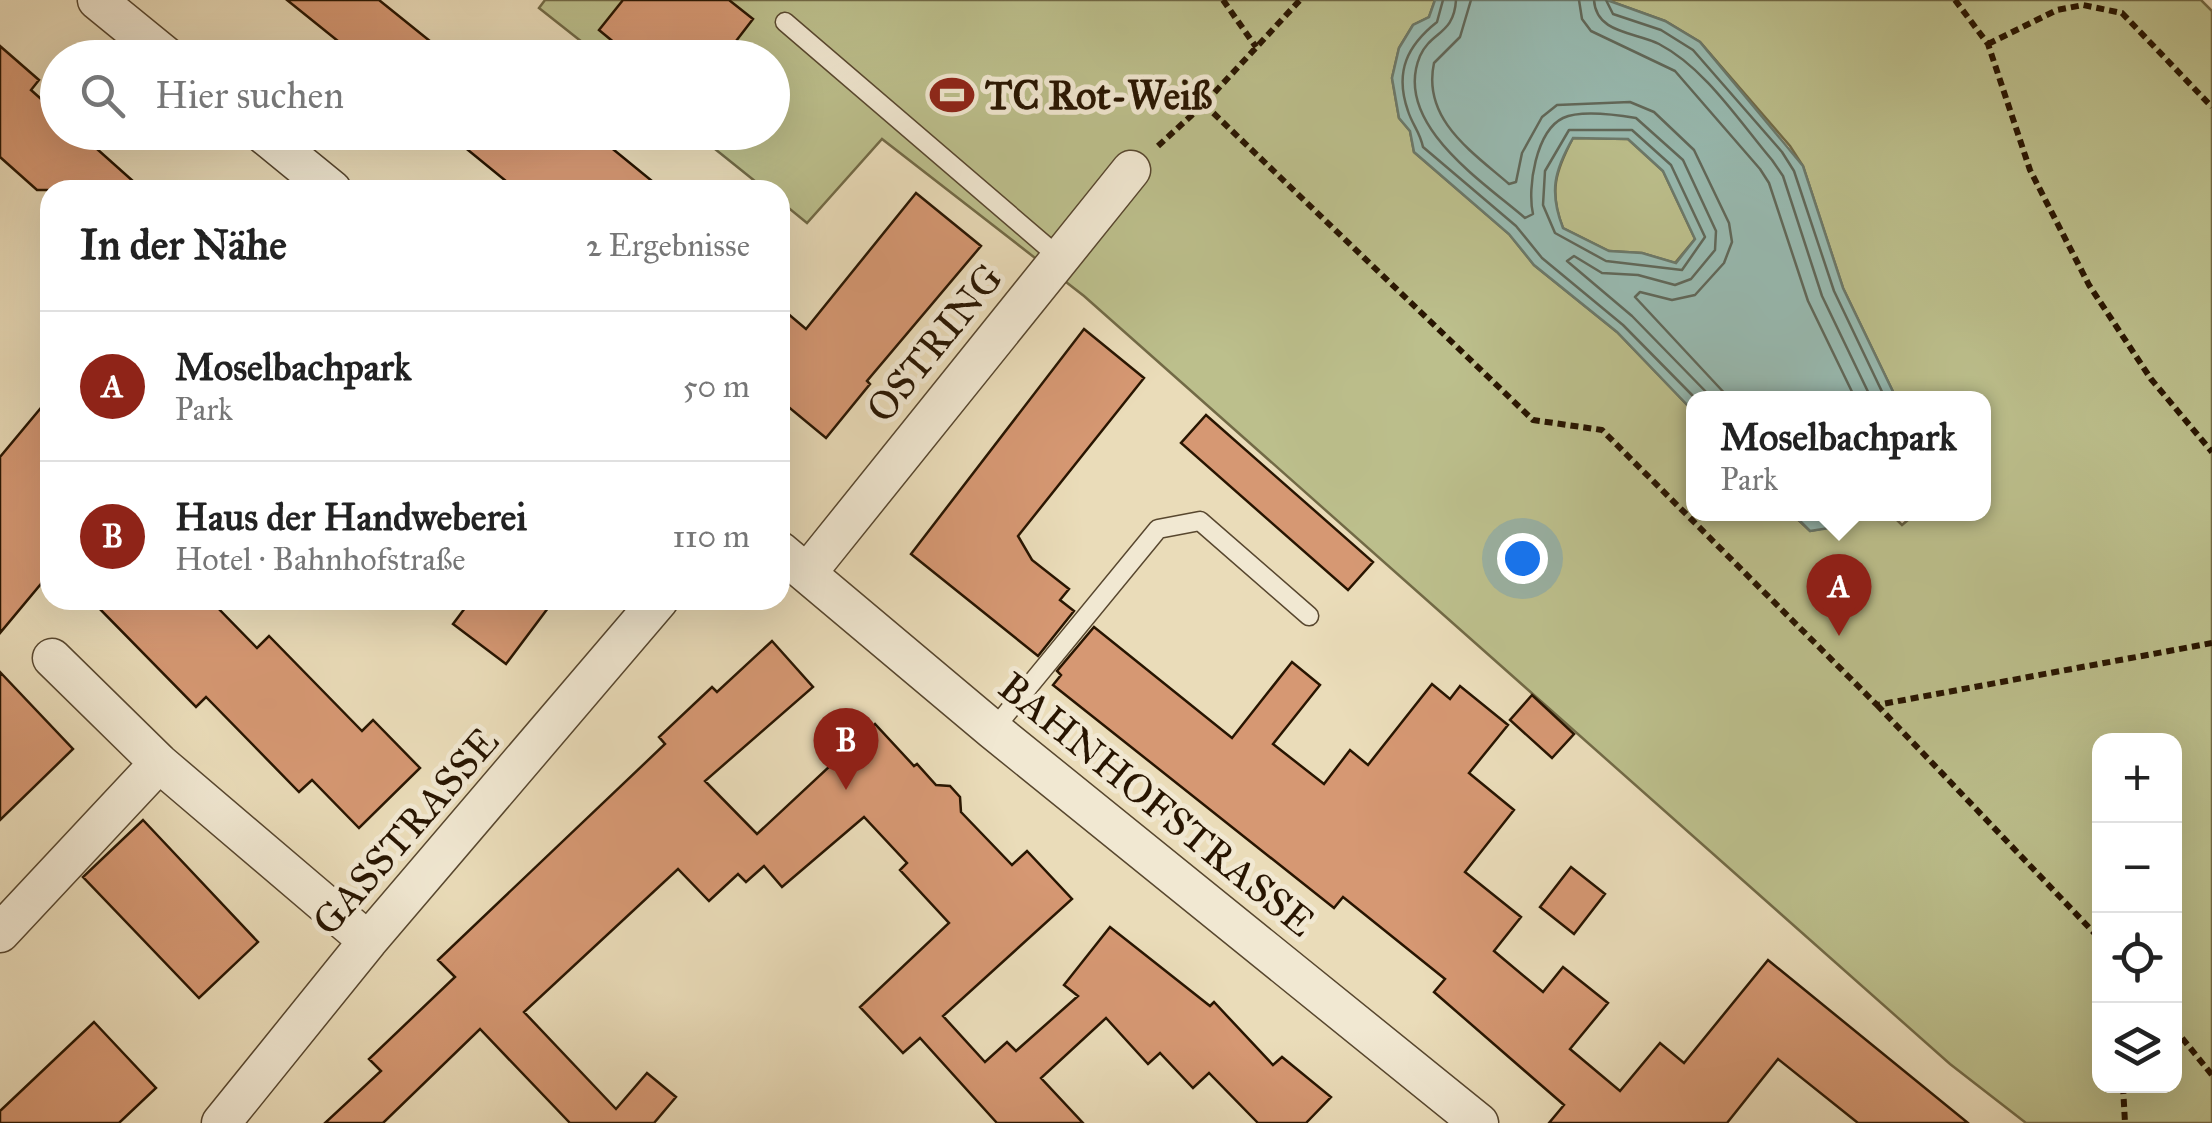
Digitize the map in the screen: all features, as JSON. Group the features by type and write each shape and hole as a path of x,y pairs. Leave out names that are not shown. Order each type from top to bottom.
{"street":[{"path":"97,0 146,40"},
{"path":"283,150 320,180"},
{"name":"OSTRING","path":"794,562 1060,258 1131,170"},
{"name":"BAHNHOFSTRASSE","path":"794,562 993,730 1479,1123"},
{"name":"GASSTRASSE","path":"222,1123 368,941 650,610"},
{"path":"52,658 159,763 368,941"},
{"path":"0,933 159,763"}],"lane":[{"path":"785,22 1060,258"},
{"path":"993,730 1158,529 1200,521 1309,616"}],"path":[{"path":"1223,0 1256,47"},
{"path":"1131,170 1204,104 1300,0"},
{"path":"1955,0 1988,44 2030,170 2089,285 2151,380 2212,452"},
{"path":"1988,44 2057,10 2082,5 2122,12 2212,107"},
{"path":"1204,104 1534,420 1602,430 1686,514"},
{"path":"1693,521 1877,704 2092,931"},
{"path":"1877,704 2212,643"},
{"path":"2182,1038 2212,1075"},
{"path":"2123,1093 2125,1123"}],"green space":[{"path":"545,0 1435,0 1429,17 1413,25 1399,48 1392,78 1399,118 1410,131 1414,152 1509,234 1534,265 1617,332 1686,404 1686,521 1799,521 1810,531 1850,521 1898,521 1902,525 1907,521 1991,521 1991,391 1893,391 1843,288 1803,166 1790,146 1700,42 1665,21 1607,0 2201,0 2212,11 2212,1123 2026,1123 1950,1064 1084,296 882,139 807,223 790,209 790,180 754,180 716,150 790,150 790,40 579,40 539,8"},
{"path":"1573,138 1628,139 1663,171 1695,239 1675,263 1642,253 1609,251 1563,228 1556,204 1556,182"}],"water":[{"path":"1435,0 1607,0 1665,21 1700,42 1803,166 1843,288 1893,391 1686,391 1686,404 1617,332 1534,265 1509,234 1414,152 1410,131 1399,118 1392,78 1399,48 1413,25 1429,17","holes":["1573,138 1628,139 1663,171 1695,239 1676,263 1642,253 1609,251 1563,228 1556,203 1556,182"]},
{"path":"1800,521 1849,521 1836,527 1810,531"}],"building":[{"path":"287,0 379,0 429,40 337,40"},
{"path":"623,0 729,0 753,19 737,40 611,40 599,30"},
{"path":"0,46 39,80 31,90 40,98 40,150 98,150 132,180 40,180 37,190 0,157"},
{"path":"468,150 614,150 651,180 505,180"},
{"path":"916,193 981,246 867,381 870,384 826,438 790,408 790,315 806,329"},
{"path":"1084,329 1144,378 1018,536 1032,560 1069,589 1060,600 1074,611 1038,656 911,554"},
{"path":"40,409 40,585 0,633 0,457"},
{"path":"1206,415 1373,562 1348,590 1181,443"},
{"path":"101,610 220,610 257,648 269,636 362,731 373,720 420,768 359,828 312,780 299,792 206,697 196,707"},
{"path":"464,610 546,610 506,664 453,624"},
{"path":"1094,627 1232,738 1292,662 1320,685 1273,744 1324,784 1350,750 1368,765 1432,684 1450,699 1460,686 1508,725 1469,773 1514,810 1465,872 1521,917 1494,951 1543,992 1563,967 1608,1003 1570,1049 1620,1091 1660,1043 1684,1063 1768,960 1968,1123 1858,1123 1778,1059 1727,1123 1549,1123 1564,1105 1434,992 1445,979 1343,897 1334,908 1053,685 1061,675 1057,671"},
{"path":"772,641 813,687 705,781 757,834 875,724 936,785 950,786 960,797 961,812 1012,865 1027,851 1072,899 943,1016 985,1062 1007,1042 1016,1051 1078,996 1064,985 1110,927 1210,1006 1214,1002 1273,1065 1282,1057 1331,1097 1306,1123 1258,1123 1209,1073 1193,1088 1160,1053 1148,1064 1106,1018 1041,1078 1083,1123 997,1123 920,1038 903,1053 860,1007 949,923 900,870 907,863 864,817 782,887 764,866 746,882 738,874 709,901 678,869 524,1012 616,1109 647,1073 676,1097 654,1123 570,1123 480,1029 383,1123 325,1123 381,1071 369,1059 455,977 438,960 665,744 659,737 712,687 717,692"},
{"path":"0,672 73,749 0,820"},
{"path":"1532,695 1574,734 1552,758 1510,720"},
{"path":"143,820 258,942 199,998 83,877"},
{"path":"1571,867 1605,894 1574,934 1540,907"},
{"path":"94,1022 156,1088 119,1123 0,1123 0,1111"}],"place":[{"name":"TC Rot-Weiß","path":"952,95"},
{"name":"Moselbachpark","path":"1839,636"},
{"name":"Haus der Handweberei","path":"846,790"}]}
